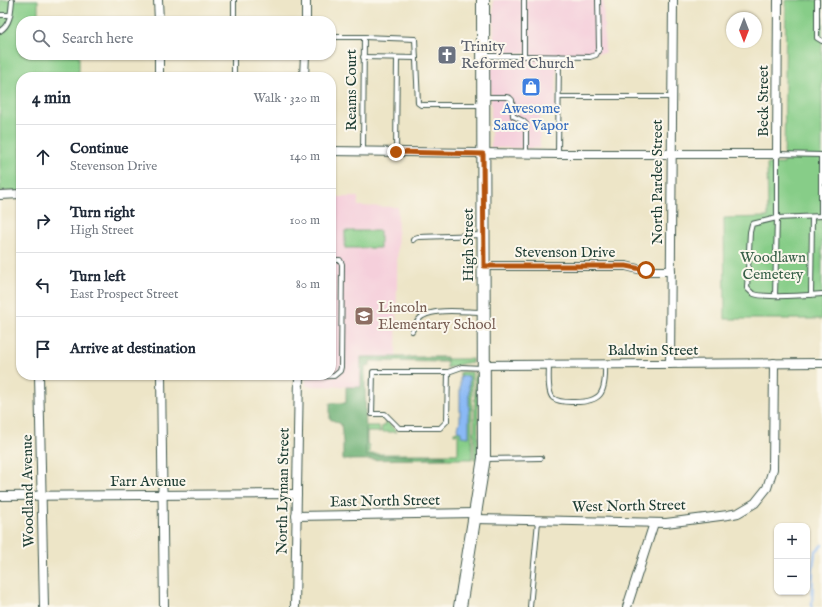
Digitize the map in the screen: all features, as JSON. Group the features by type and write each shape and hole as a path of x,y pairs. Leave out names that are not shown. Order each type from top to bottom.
{"main road":[{"name":"High Street","path":"460,607 484,459 483,0"}],"street":[{"path":"158,0 159,16"},
{"path":"306,0 306,16"},
{"name":"North Pardee Street","path":"670,364 673,0"},
{"name":"Beck Street","path":"777,154 778,0"},
{"path":"159,60 159,72"},
{"path":"304,72 305,60"},
{"path":"336,151 483,154 777,154"},
{"path":"0,195 16,194"},
{"name":"Stevenson Drive","path":"484,266 626,266 646,270 671,271"},
{"name":"West North Street","path":"475,516 538,521 654,523 681,521 738,513 755,504 762,496 767,488 773,469 774,363"},
{"name":"Baldwin Street","path":"484,367 605,364 822,363"},
{"name":"Woodland Avenue","path":"39,380 44,607"},
{"path":"161,380 164,607"},
{"name":"North Lyman Street","path":"295,607 299,380"},
{"name":"Farr Avenue","path":"0,496 297,494"},
{"name":"East North Street","path":"296,516 475,516"},
{"path":"627,607 654,523"}],"lane":[{"path":"0,31 10,17 12,0"},
{"path":"234,0 234,16"},
{"path":"524,0 524,56"},
{"path":"483,56 590,57 596,55 599,49 598,0"},
{"path":"817,0 817,38 822,41"},
{"path":"0,15 10,17"},
{"name":"Reams Court","path":"336,37 364,37 363,152"},
{"path":"364,37 415,39 418,103 421,105 484,101 506,97 510,98 512,100 513,116 526,124 526,154"},
{"path":"558,154 559,56"},
{"path":"364,57 416,58"},
{"path":"396,152 397,58"},
{"path":"234,60 234,72"},
{"path":"559,97 672,97"},
{"path":"775,296 777,218 777,154 821,155 822,216 777,218 752,224 750,232 748,288 756,295 775,296 822,294"},
{"path":"811,295 812,217"},
{"path":"413,240 418,237 484,235"},
{"path":"336,260 340,260 342,264 342,367 336,374"},
{"path":"412,331 419,319 432,312 484,312"},
{"path":"549,365 549,385 553,398 559,401 581,402 598,397 603,391 605,384 605,364"},
{"path":"448,372 447,421 440,428 399,428 385,414 372,414 373,372 448,372 462,367 484,367"},
{"path":"484,459 541,458"},
{"path":"530,607 538,521"}],"shaded area":[{"path":"493,0 603,0 605,53 557,54 556,109 540,109 540,148 491,148 491,64 527,64 527,53 494,53"},
{"name":"Lincoln Elementary School","path":"336,197 358,197 358,206 398,207 396,358 362,357 361,387 306,386 306,380 336,380"}],"green space":[{"path":"0,0 38,0 38,16 16,16 16,60 79,60 79,72 16,72 16,191 0,192"},
{"name":"Woodlawn Cemetery","path":"786,0 822,0 822,319 725,319 724,218 768,217 767,164 784,164"},
{"path":"345,231 380,231 380,248 345,248"},
{"path":"361,357 447,357 447,362 370,361 370,366 365,366 366,456 445,455 445,459 343,460 341,424 330,419 330,403 346,403 346,387 361,387"},
{"path":"447,359 472,359 472,363 465,363 447,368"},
{"path":"460,372 472,372 472,459 445,459 444,455 366,456 366,426 379,426 380,432 367,432 369,454 458,454 458,434 454,434 454,432 460,431 469,437 469,376 460,376"},
{"path":"475,372 478,376 478,459 474,459"},
{"path":"385,420 397,432 381,432 382,426 385,426"}],"water":[{"path":"460,376 469,376 469,437 461,436 461,432 457,431 460,421"}],"waterway":[{"path":"812,607 815,552 822,545"}],"place":[{"name":"Trinity Reformed Church","path":"447,55"},
{"name":"Awesome Sauce Vapor","path":"531,87"},
{"name":"Lincoln Elementary School","path":"364,316"}],"route":[{"path":"396,152 483,154 484,266 626,266 646,270"}]}
